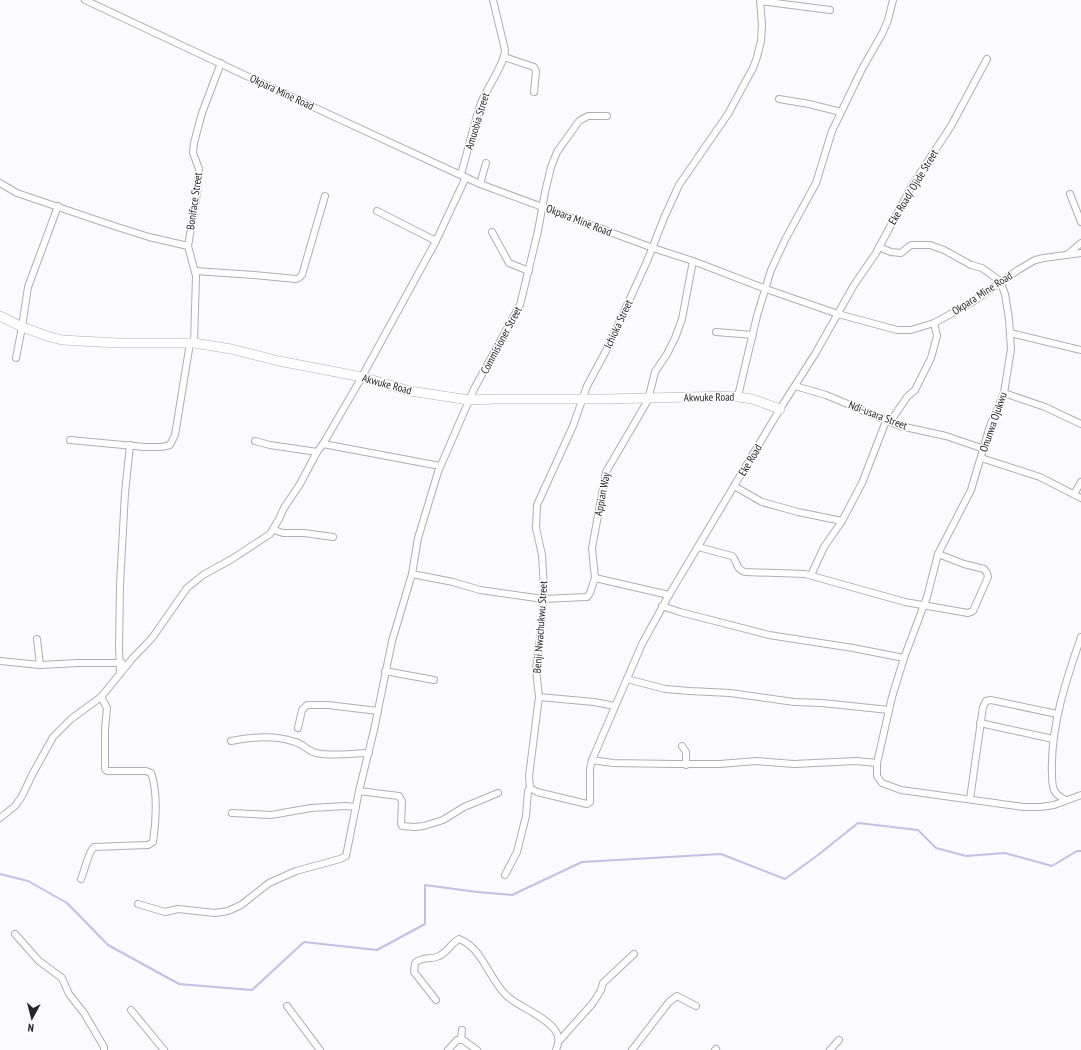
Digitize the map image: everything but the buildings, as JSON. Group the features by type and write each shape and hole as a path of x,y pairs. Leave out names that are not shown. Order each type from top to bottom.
{"main road":[{"name":"Akwuke Road","path":"0,316 22,328 62,340 118,343 192,343 231,349 286,363 362,377 403,389 469,400 581,400 738,396 752,399 780,409"}],"street":[{"name":"Okpara Mine Road","path":"85,0 480,184 766,289 838,314 901,331 917,329 934,323 976,300 1000,281 1035,260 1081,253"},
{"path":"493,0 505,50 504,57 534,67 536,75 534,92"},
{"path":"760,0 830,10"},
{"name":"Ichioka Street","path":"581,400 608,347 653,248 664,218 679,185 728,114 753,68 761,40 762,26 760,0"},
{"path":"738,396 757,316 771,270 786,238 816,183 832,131 862,69 883,32 893,0"},
{"name":"Amuobia Street","path":"274,530 284,508 300,484 317,452 362,377 436,241 463,176 481,104 490,82 504,57"},
{"name":"Eke Road/ Ojide Street","path":"838,314 854,285 879,247 913,184 951,126 987,59"},
{"name":"Boniface Street","path":"70,440 145,447 162,447 170,445 176,435 192,343 195,271 188,246 197,192 199,169 194,153 194,143 202,113 221,63"},
{"path":"779,99 842,112"},
{"name":"Commisioner Street","path":"138,904 165,912 178,909 215,913 228,911 240,905 269,883 296,871 346,856 378,711 385,671 396,626 412,574 418,538 440,466 469,400 520,305 529,271 551,167 557,152 579,121 588,116 607,116"},
{"path":"480,184 486,163"},
{"path":"0,183 17,193 133,232 188,246"},
{"path":"1070,194 1081,222"},
{"path":"195,271 299,278 302,275 325,196"},
{"path":"16,358 28,287 58,206"},
{"path":"377,211 436,241"},
{"path":"492,232 510,263 529,271"},
{"path":"1068,254 1081,243"},
{"path":"879,247 891,252 901,253 911,245 930,245 944,250 971,265 982,268 1000,281"},
{"name":"Appian Way","path":"595,578 592,548 605,474 648,398 655,372 671,347 680,325 693,261"},
{"name":"Onunwa Ojukwu","path":"877,763 889,710 904,658 924,604 938,554 967,498 984,449 990,426 1004,393 1010,362 1010,333 1005,294 1000,281"},
{"name":"Eke Road","path":"530,788 532,790 587,804 590,802 590,769 592,760 642,644 662,606 838,314"},
{"path":"811,575 824,547 842,521 862,483 888,421 914,390 931,358 938,336 934,323"},
{"path":"716,332 753,335"},
{"path":"1010,333 1081,350"},
{"name":"Ndi-usara Street","path":"795,386 826,395 888,421 946,436 984,449"},
{"path":"1004,393 1045,407 1081,424"},
{"name":"Benji Nwachukwu Street","path":"505,875 517,852 526,816 528,791 530,788 529,776 539,697 536,669 543,599 543,567 541,548 536,528 537,505 573,426 581,400"},
{"path":"255,441 270,445 317,452"},
{"path":"323,444 440,466"},
{"path":"120,674 120,584 130,445"},
{"path":"981,458 1040,477 1081,498"},
{"path":"1074,494 1081,482"},
{"path":"734,486 762,502 798,512 842,521"},
{"path":"0,818 15,806 21,798 53,737 68,722 101,697 127,665 152,638 183,594 202,575 261,541 274,530 284,533 304,533 333,537"},
{"path":"698,547 732,556 737,566 745,572 799,573 811,575 895,599 968,613 973,611 988,577 987,573 984,569 964,564 938,554"},
{"path":"412,574 489,591 543,599 586,597 590,593 595,578 669,595"},
{"path":"662,606 769,635 853,648 904,658"},
{"path":"1065,800 1057,794 1053,787 1051,764 1053,738 1058,714 1081,636"},
{"path":"37,639 40,665"},
{"path":"0,661 40,665 78,662 119,662 127,665"},
{"path":"385,671 434,680"},
{"path":"627,679 665,688 690,691 730,693 794,702 822,703 889,710"},
{"path":"81,879 90,850 94,847 148,845 153,842 154,836 154,791 151,773 146,771 107,771 105,769 105,729 107,708 101,697"},
{"path":"539,697 594,702 615,706"},
{"path":"970,800 980,723 985,702 988,700 1058,714"},
{"path":"298,728 302,710 307,705 378,711"},
{"path":"980,723 1053,738"},
{"path":"230,740 257,737 272,738 296,742 308,750 322,754 340,755 369,753"},
{"path":"682,746 686,752 686,764"},
{"path":"592,760 614,763 686,764 756,761 794,764 856,761 877,763 877,773 882,783 911,792 1024,807 1054,805 1081,795"},
{"path":"360,791 399,796 402,801 401,824 402,826 414,827 424,826 443,820 455,814 464,807 498,793"},
{"path":"232,813 271,816 311,808 345,806 356,807"},
{"path":"15,934 39,961 62,978 69,994 87,1018 104,1047 104,1050"},
{"path":"436,1000 414,972 415,964 421,958 438,957 444,954 459,939 464,941 475,951 507,996 553,1028 558,1035 559,1041"},
{"path":"556,1050 559,1041 593,1003 602,990 603,983 634,954"},
{"path":"632,1050 669,1002 677,996 696,1006"},
{"path":"287,1006 320,1050"},
{"path":"131,1010 164,1050"},
{"path":"461,1040 462,1030"},
{"path":"448,1050 457,1040 463,1040 477,1050"},
{"path":"830,1050 839,1040"}],"waterway":[{"path":"0,874 28,881 67,903 108,945 179,984 252,990 304,942 377,950 425,924 425,885 512,895 582,862 721,854 785,879 858,823 918,830 936,848 966,856 1005,853 1052,866 1077,851 1081,851"}]}
